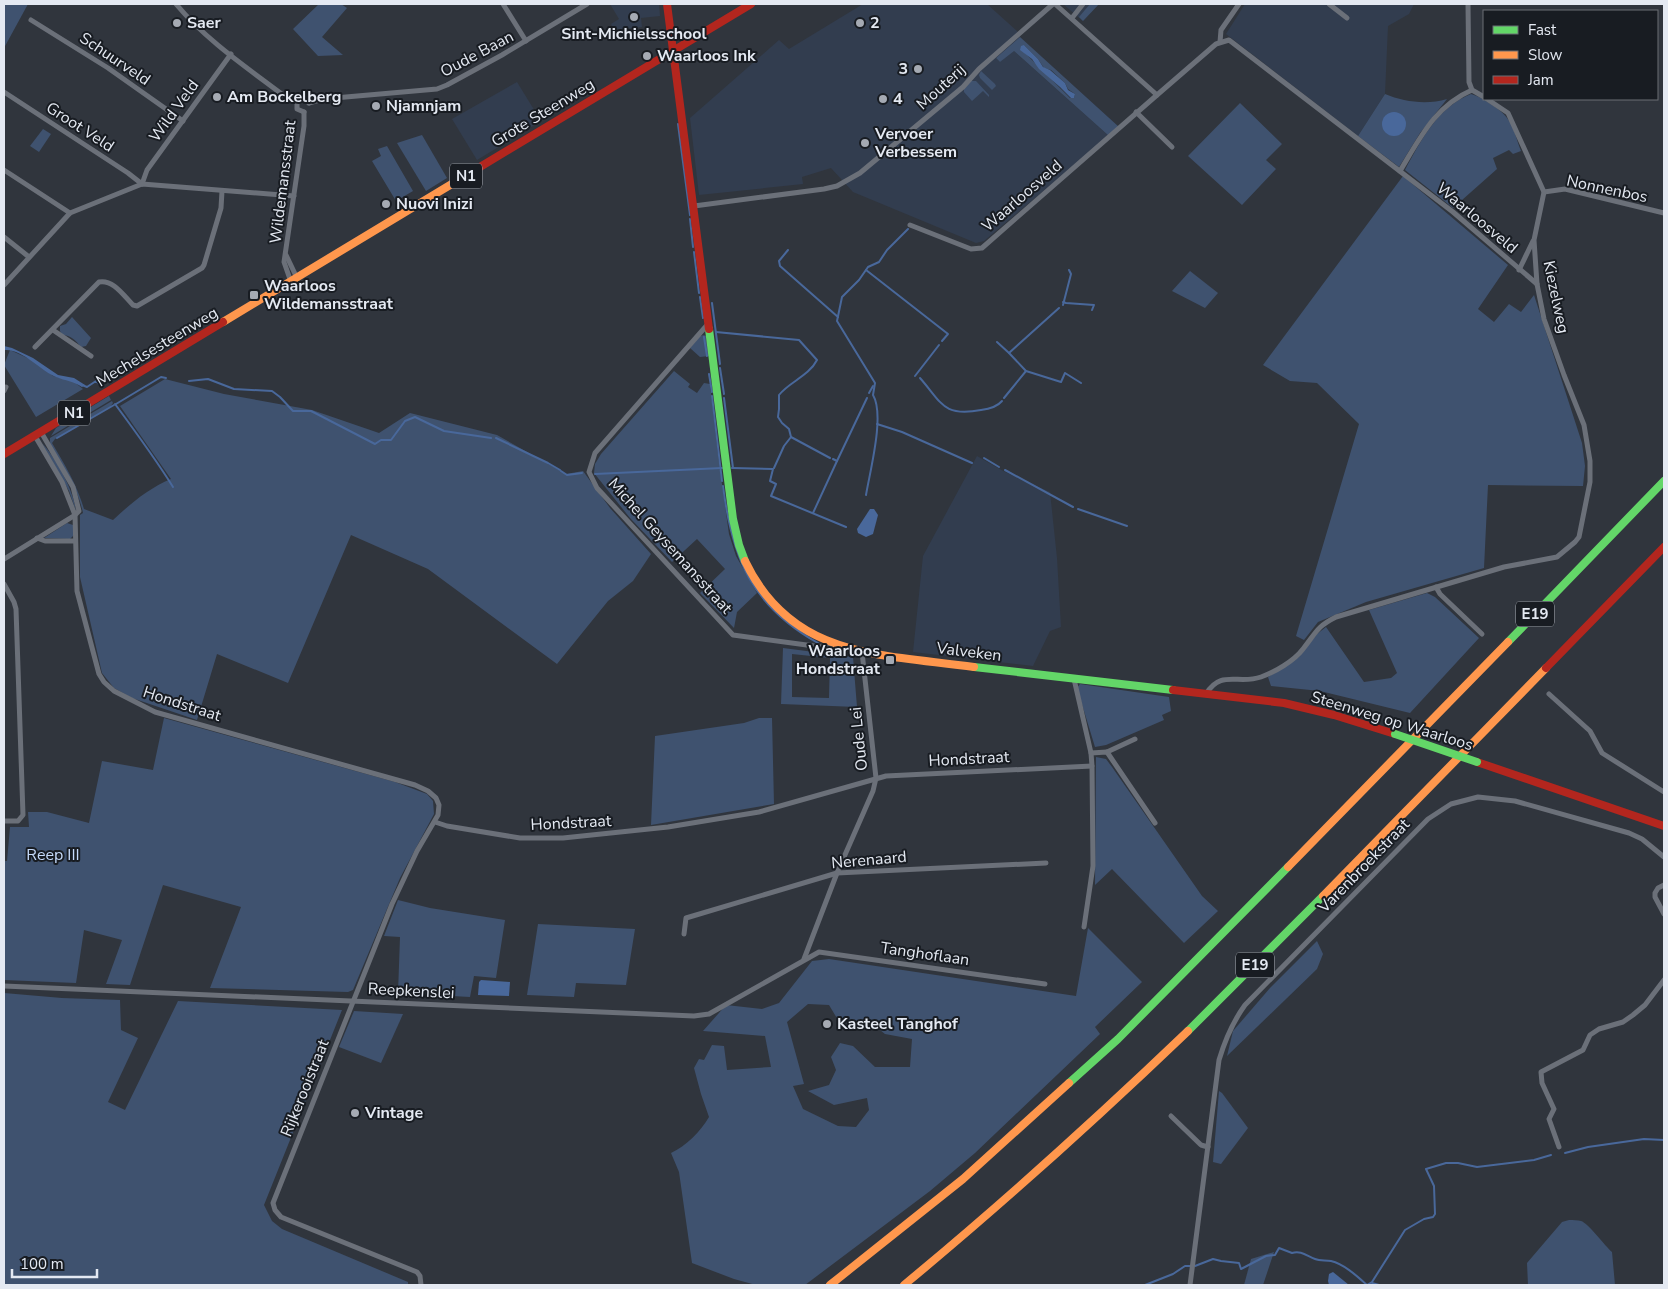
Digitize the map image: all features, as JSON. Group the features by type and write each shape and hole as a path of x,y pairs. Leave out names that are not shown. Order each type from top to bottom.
{"main road":[{"name":"Michel Geysemansstraat","path":"667,4 732,514 742,556 761,588 781,610 811,634 834,645 862,652"},
{"name":"Grote Steenweg","path":"294,280 751,4"},
{"name":"Mechelsesteenweg","path":"4,454 294,280"},
{"name":"E19","path":"830,1285 963,1179 1118,1039 1217,940 1664,481"},
{"name":"E19","path":"904,1285 969,1231 1102,1113 1192,1027 1278,942 1664,547"},
{"name":"Valveken","path":"862,652 1074,679"},
{"name":"Steenweg op Waarloos","path":"1074,679 1284,703 1334,714 1664,826"}],"street":[{"name":"Wildemansstraat","path":"176,4 189,18 231,54 283,95 297,102 304,100 309,103 309,109 304,112"},
{"path":"503,4 526,41"},
{"name":"Oude Baan","path":"309,103 323,99 437,89 526,41 587,4"},
{"path":"1054,4 1156,94"},
{"name":"Mouterij","path":"694,206 824,189 849,180 860,173 963,87 979,69 1054,4"},
{"path":"1072,18 1083,4"},
{"path":"1220,42 1221,30 1239,4"},
{"path":"1328,4 1347,18"},
{"path":"1468,4 1468,82 1472,90 1483,96"},
{"name":"Schuurveld","path":"31,20 108,68 182,121"},
{"name":"Waarloosveld","path":"910,225 971,249 982,248 1156,94 1220,42 1229,40 1453,212 1537,284"},
{"name":"Wild Veld","path":"142,184 147,170 231,54"},
{"path":"1400,171 1426,129 1440,111 1450,102 1472,90"},
{"name":"Groot Veld","path":"4,92 142,184"},
{"path":"1489,100 1508,113 1544,192"},
{"name":"Wildemansstraat","path":"297,102 297,109 304,112"},
{"name":"Wildemansstraat","path":"294,280 285,265 304,126 304,112"},
{"path":"1136,112 1172,147"},
{"path":"4,170 70,213"},
{"path":"4,285 70,213 142,184 294,196"},
{"name":"Nonnenbos","path":"1544,192 1565,190 1664,213"},
{"path":"36,347 99,282 106,281 112,284 133,305 137,306 202,268 221,208 222,191"},
{"name":"Kiezelweg","path":"1206,694 1212,685 1220,679 1242,680 1260,677 1274,670 1302,650 1315,631 1325,622 1336,617 1504,568 1557,557 1575,542 1579,536 1582,513 1590,482 1590,461 1584,425 1544,319 1537,284 1534,240 1544,192"},
{"path":"4,237 29,257"},
{"path":"1519,270 1534,240"},
{"name":"Michel Geysemansstraat","path":"708,324 595,453 589,472 597,488 733,635 829,648 834,645"},
{"path":"53,330 91,356"},
{"name":"Hondstraat","path":"38,434 62,482 75,515 77,591 98,670 102,680 110,688 155,712 255,738 420,787 428,791 438,802 439,808 435,822 447,826 520,838 563,838 652,829 759,812 886,776 1092,766"},
{"path":"4,559 75,515"},
{"path":"37,538 45,541 75,541"},
{"path":"4,584 16,609 23,816 18,821 4,820"},
{"path":"1436,587 1440,594 1482,634"},
{"name":"Oude Lei","path":"804,960 837,873 854,836 857,824 864,814 876,778 862,652"},
{"path":"1074,679 1091,753 1092,766 1093,866 1084,927"},
{"path":"1549,694 1590,731 1602,753 1664,792"},
{"path":"1091,753 1107,752 1135,739"},
{"path":"1107,752 1155,823"},
{"name":"Varenbroekstraat","path":"1190,1285 1219,1060 1226,1036 1234,1020 1245,1005 1428,819 1451,804 1478,797 1515,801 1629,832 1642,839 1664,857"},
{"name":"Rijkerooistraat","path":"420,1285 420,1276 413,1270 281,1217 275,1210 273,1203 396,895 417,852 435,822"},
{"name":"Nerenaard","path":"684,934 686,918 837,873 1046,863"},
{"path":"1664,885 1658,888 1655,893 1664,914"},
{"name":"Tanghoflaan","path":"804,960 820,952 1045,984"},
{"name":"Reepkenslei","path":"4,986 694,1016 710,1014 804,960"},
{"path":"1559,1147 1549,1119 1554,1110 1542,1083 1542,1072 1583,1050 1590,1035 1599,1029 1623,1022 1634,1015 1645,1005 1664,980"},
{"path":"1171,1116 1201,1145 1208,1147"}],"shaded area":[{"name":"Sint-Michielsschool","path":"610,4 659,4 660,16 641,18 642,27 614,30 611,24 619,19"},
{"path":"863,4 987,4 1017,31 1020,37 996,58 1000,62 1013,50 1109,136 984,241 976,243 853,192 831,168 802,177 803,184 699,195 690,118 779,40 789,49"},
{"path":"1063,4 1099,4 1083,21"},
{"path":"1245,4 1414,4 1409,14 1388,26 1385,94 1358,136 1226,34"},
{"path":"1024,45 1043,67 1050,70 1065,83 1068,90 1075,94 1074,98 1071,98 1039,69 1032,59 1020,50 1021,46"},
{"path":"517,82 541,121 477,160 452,119"},
{"path":"1394,112 1402,116 1406,124 1402,132 1394,136 1386,132 1382,124 1386,116"},
{"path":"4,346 33,358 58,375 74,378 85,385 82,387 56,377 24,356 11,350 4,350"},
{"path":"977,456 1005,472 1050,492 1057,558 1061,627 1050,631 1033,666 913,652 923,556"},
{"path":"870,509 874,509 878,515 873,534 866,537 858,533 857,529"},
{"path":"481,980 510,982 509,996 478,995 479,982"},
{"path":"1333,1272 1349,1285 1329,1285 1329,1274"}],"green space":[{"path":"4,4 28,4 4,48"},
{"path":"319,4 341,4 347,8 322,37 343,55 318,56 293,29"},
{"path":"1090,4 1099,4 1083,21 1079,17"},
{"path":"1020,37 1119,127 1109,136 1014,51 1000,62 996,58","holes":["1024,45 1044,68 1051,70 1065,83 1068,89 1075,94 1074,98 1070,98 1025,53"]},
{"path":"981,71 995,84 996,86 992,90 980,78"},
{"path":"971,81 976,81 989,97 983,91 972,101 964,92 964,89"},
{"path":"1385,94 1416,102 1432,102 1447,99 1420,133 1399,167 1358,136"},
{"path":"1471,94 1497,108 1511,123 1521,151 1513,154 1509,150 1493,158 1497,169 1453,208 1405,170 1424,136 1440,116 1459,100"},
{"path":"1240,103 1282,144 1266,160 1276,169 1242,205 1188,156"},
{"path":"43,129 51,134 39,152 30,146"},
{"path":"422,135 447,178 426,191 397,143"},
{"path":"387,146 413,191 396,201 372,161 381,156 378,149"},
{"path":"1403,176 1508,265 1478,309 1494,322 1509,304 1521,312 1534,295 1582,443 1585,466 1583,486 1488,485 1484,568 1366,602 1318,622 1304,640 1296,636 1359,424 1317,383 1290,381 1263,365"},
{"path":"1190,271 1218,293 1205,308 1172,291"},
{"path":"72,317 91,338 86,346 81,347 71,337 62,335 60,331 60,326 66,324"},
{"path":"700,336 706,336 709,356 700,357 690,348"},
{"path":"10,350 34,361 53,376 73,381 83,389 36,417 4,365"},
{"path":"674,371 690,384 688,387 697,393 704,383 710,384 729,534 736,556 757,593 737,612 734,628 700,593 725,569 697,539 672,562 630,518 594,473 595,464 601,454"},
{"path":"165,379 224,394 312,410 379,433 410,413 497,435 566,474 583,471 610,508 651,554 633,581 608,601 557,664 428,569 351,535 288,683 217,654 197,720 132,698 114,688 102,673 80,577 80,515 83,513 74,486 50,444 50,438 112,401 113,403 110,407 55,439 52,443 74,483 84,509 113,520 140,497 171,479 120,406"},
{"path":"109,396 111,400 51,436 56,428"},
{"path":"42,443 64,475 75,503 76,511 69,491"},
{"path":"67,523 73,525 73,536 70,539 44,538"},
{"path":"1427,593 1435,597 1479,638 1410,713 1320,691 1271,686 1268,677 1299,657 1317,634 1326,627 1364,682 1391,678 1397,673 1369,610"},
{"path":"783,648 853,657 857,707 781,704","holes":["792,654 830,658 829,698 792,697"]},
{"path":"1080,684 1169,697 1171,711 1162,715 1164,720 1106,745 1095,747 1077,688"},
{"name":"Reep III","path":"164,718 395,782 427,794 433,801 434,814 400,878 353,990 348,992 210,988 241,907 163,885 130,985 106,984 122,940 84,930 76,983 4,980 4,861 7,861 10,827 29,827 28,812 47,812 89,823 102,761 153,770"},
{"path":"759,718 772,718 774,804 651,825 655,736 744,723"},
{"path":"1096,757 1106,759 1202,896 1218,911 1184,943 1112,869 1095,885"},
{"path":"398,900 430,908 505,920 496,978 474,976 470,997 398,993 400,937 384,936"},
{"path":"538,924 635,929 626,985 576,983 574,997 527,995"},
{"path":"1088,928 1142,982 1095,1027 1100,1034 975,1153 930,1191 805,1285 756,1285 692,1263 679,1172 671,1153 693,1138 709,1117 694,1068 699,1059 704,1060 712,1045 724,1046 727,1070 771,1067 765,1036 703,1031 726,1005 762,1009 779,1003 812,961 829,959 1076,996","holes":["808,1004 829,1005 838,1020 870,1022 885,1034 912,1039 910,1067 875,1067 853,1046 840,1043 831,1057 836,1070 829,1085 808,1091 834,1105 867,1098 869,1110 856,1127 838,1126 803,1109 793,1086 804,1084 787,1022"]},
{"path":"1317,941 1323,954 1317,969 1227,1056 1233,1031 1270,988"},
{"path":"4,993 120,1000 121,1030 138,1038 108,1102 125,1110 178,1001 342,1010 264,1205 272,1221 282,1229 408,1282 408,1285 4,1285"},
{"path":"354,1011 403,1014 381,1063 339,1047"},
{"path":"1219,1091 1248,1128 1221,1164 1213,1162"},
{"path":"1578,1220 1584,1223 1612,1252 1615,1285 1528,1285 1527,1263 1562,1222"},
{"path":"1274,1252 1263,1285 1244,1285 1251,1259"}],"waterway":[{"path":"678,124 690,215"},
{"path":"690,219 693,247"},
{"path":"866,495 877,429 878,416 873,395 875,383 837,321 842,297 859,280 868,267 879,262 887,250 908,229"},
{"path":"788,250 779,261 780,266 838,317"},
{"path":"694,252 699,293"},
{"path":"866,270 948,334 942,341"},
{"path":"1063,305 1071,274 1069,270"},
{"path":"700,297 703,318"},
{"path":"1063,302 1094,305 1092,310"},
{"path":"712,303 720,364"},
{"path":"997,342 1009,353 1059,308"},
{"path":"716,332 799,340 817,360 804,375 779,395 778,417 789,429 791,437"},
{"path":"704,337 707,356"},
{"path":"915,376 939,345"},
{"path":"1009,353 1026,371 1061,382 1065,373 1081,383"},
{"path":"720,368 724,394"},
{"path":"1004,398 1026,371"},
{"path":"709,374 712,392"},
{"path":"116,404 161,377 166,378"},
{"path":"920,378 939,401 951,410 968,412 984,410 1002,401"},
{"path":"189,381 208,379 234,389 272,391 293,411 311,411 375,444 381,440 391,440 405,421 415,417 444,431 491,438"},
{"path":"82,385 87,387 96,381 99,384"},
{"path":"869,393 873,386"},
{"path":"712,396 722,481"},
{"path":"724,398 733,468"},
{"path":"837,461 867,398"},
{"path":"115,404 173,487"},
{"path":"57,438 114,405"},
{"path":"877,424 902,432 972,463"},
{"path":"774,468 784,446 791,437 830,458"},
{"path":"496,438 560,470"},
{"path":"984,458 999,467"},
{"path":"813,513 837,461 833,459"},
{"path":"595,474 722,468"},
{"path":"732,468 773,469 770,481 776,484 771,496 846,527"},
{"path":"1005,470 1073,507"},
{"path":"561,471 567,475 582,473"},
{"path":"723,486 732,536 749,578 761,596 777,613 795,629 818,643"},
{"path":"1078,509 1127,526"},
{"path":"1565,1153 1588,1147 1644,1139 1664,1140"},
{"path":"1195,1266 1213,1259 1239,1263 1241,1269 1266,1256 1275,1255 1279,1248 1292,1253 1301,1253 1317,1260 1331,1261 1341,1265 1367,1285 1372,1282 1405,1230 1424,1219 1433,1217 1435,1214 1434,1186 1426,1169 1446,1163 1458,1163 1477,1167 1534,1160 1551,1155"},
{"path":"1145,1285 1173,1274 1185,1266 1191,1266"},
{"path":"1372,1283 1379,1285"}],"traffic: fast":[{"path":"709,329 733,519 745,561"},
{"path":"1508,642 1664,481"},
{"path":"974,667 1173,690"},
{"path":"1395,734 1477,762"},
{"path":"1069,1083 1118,1039 1288,867"},
{"path":"1188,1031 1323,896"}],"traffic: slow":[{"path":"223,322 470,173"},
{"path":"745,561 765,593 788,617 814,634 842,646 873,654 974,667"},
{"path":"1288,867 1508,642"},
{"path":"1323,896 1546,668"},
{"path":"904,1285 1048,1161 1188,1031"},
{"path":"830,1285 963,1179 1069,1083"}],"traffic: jam":[{"path":"667,4 709,329"},
{"path":"470,173 751,4"},
{"path":"4,454 223,322"},
{"path":"1546,668 1664,547"},
{"path":"1173,690 1284,703 1334,715 1395,734"},
{"path":"1477,762 1664,826"}],"place":[{"name":"Sint-Michielsschool","path":"634,17"},
{"name":"Saer","path":"177,23"},
{"name":"2","path":"860,23"},
{"name":"Waarloos Ink","path":"647,56"},
{"name":"3","path":"918,69"},
{"name":"Am Bockelberg","path":"217,97"},
{"name":"4","path":"883,99"},
{"name":"Njamnjam","path":"376,106"},
{"name":"Vervoer Verbessem","path":"865,143"},
{"name":"Nuovi Inizi","path":"386,204"},
{"name":"Waarloos Wildemansstraat","path":"254,295"},
{"name":"Waarloos Hondstraat","path":"890,660"},
{"name":"Kasteel Tanghof","path":"827,1024"},
{"name":"Vintage","path":"355,1113"}]}
